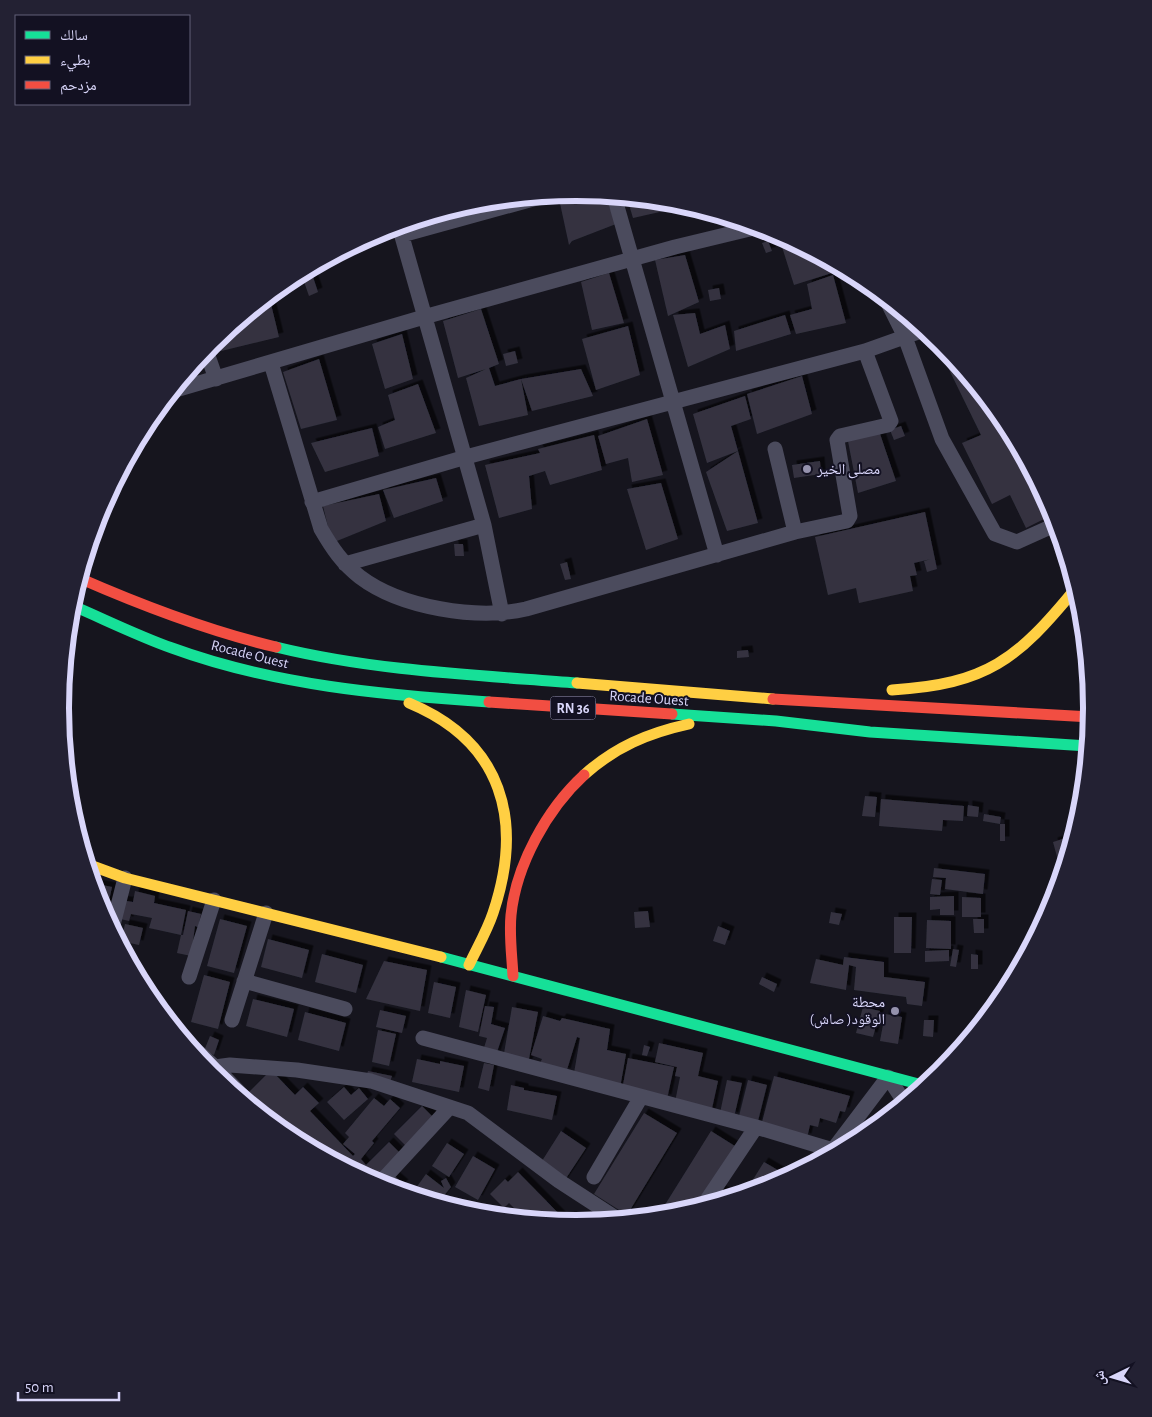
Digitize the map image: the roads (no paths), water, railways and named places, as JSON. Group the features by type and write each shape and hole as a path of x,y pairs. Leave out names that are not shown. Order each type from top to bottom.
{"main road":[{"path":"87,573 107,592"},
{"name":"Rocade Ouest","path":"85,581 107,592 176,619 233,637 308,656 440,673 745,697 1083,717"},
{"path":"881,690 932,688 978,676 1001,664 1025,647 1043,629 1070,595"},
{"name":"Rocade Ouest","path":"78,608 171,648 213,662 273,676 391,696 776,721 870,732 1082,746"},
{"path":"745,697 853,692"},
{"path":"391,696 434,714 465,736 491,770 500,789 506,809 505,860 492,917 469,965"},
{"path":"513,976 511,914 519,875 562,797 579,778 600,760 640,737 678,725 726,718"},
{"path":"94,867 125,878 438,956 917,1084"},
{"path":"438,956 460,949 484,934"}],"street":[{"path":"616,203 717,555"},
{"path":"437,221 487,210"},
{"path":"188,383 216,379 424,317 633,259 745,230"},
{"path":"401,233 466,457 484,525 502,614"},
{"path":"893,313 905,337 942,439 995,534 1016,542 1050,527"},
{"path":"312,502 466,457 865,351 916,333"},
{"path":"270,363 321,529 333,550 345,564 361,578 385,591 418,603 449,610 502,614 795,532 847,521 850,516 836,440 840,436 888,425 891,421 865,351"},
{"path":"209,359 216,379"},
{"path":"775,449 795,532"},
{"path":"345,564 484,525"},
{"path":"115,919 125,878"},
{"path":"189,977 214,900"},
{"path":"232,1020 266,913"},
{"path":"244,981 345,1008"},
{"path":"423,1038 756,1127 825,1151"},
{"path":"217,1067 230,1065 297,1070 371,1081 468,1114 610,1215"},
{"path":"841,1141 888,1077 901,1097"},
{"path":"594,1177 641,1097"},
{"path":"384,1178 449,1108"},
{"path":"709,1198 756,1127"}],"place":[{"name":"مصلى الخير","path":"807,469"},
{"name":"محطة الوقود( صاش)","path":"895,1011"}]}
